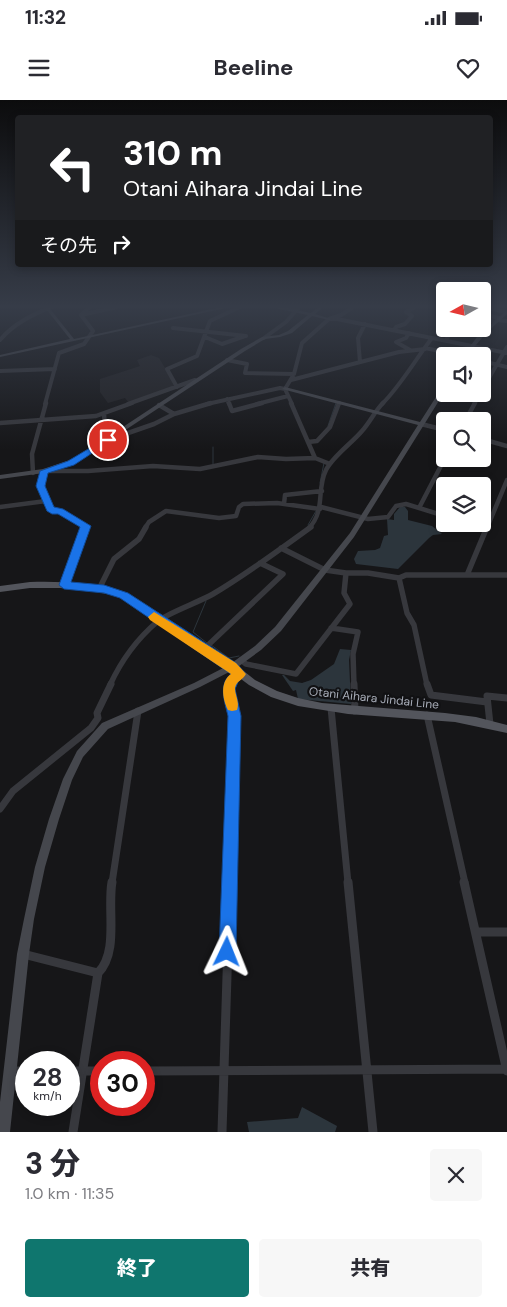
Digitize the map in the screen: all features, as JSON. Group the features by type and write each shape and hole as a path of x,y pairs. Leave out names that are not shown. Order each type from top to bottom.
{"main road":[{"name":"Otani Aihara Jindai Line","path":"0,589 64,585 99,589 124,596 240,674 292,701 354,711 427,715 490,724 507,729"}],"street":[{"path":"0,356 13,353"},
{"path":"33,473 32,457 59,353"},
{"path":"177,387 167,369 197,356 198,353"},
{"path":"0,477 44,471 71,463 107,441 195,380 239,353"},
{"path":"285,389 294,374 299,353"},
{"path":"359,353 360,362"},
{"path":"290,380 397,353"},
{"path":"101,722 97,713 121,662 152,630 159,620 205,599 311,527 320,508 324,473 330,464 364,429 374,412 396,390 405,374 421,353"},
{"path":"491,374 505,353"},
{"path":"228,360 246,364 246,373 294,374"},
{"path":"491,363 507,367"},
{"path":"0,371 55,369"},
{"path":"0,423 90,417 104,414 195,380"},
{"path":"107,441 154,424 174,414 227,399 280,388 436,428"},
{"path":"285,389 315,458"},
{"path":"227,399 232,411 288,396"},
{"path":"0,808 13,791 91,728 101,722 138,711 198,685 232,667 258,648 287,619 363,518 436,401"},
{"path":"308,442 317,441 330,427 339,403"},
{"path":"159,405 174,414"},
{"path":"104,414 107,441"},
{"path":"491,442 507,446"},
{"path":"44,471 88,471 153,466 200,469 247,458 309,460 315,458 330,464"},
{"path":"418,508 440,467"},
{"path":"44,471 41,486 46,501 55,512 60,511 86,526 64,585"},
{"path":"491,517 507,480"},
{"path":"284,504 285,495 322,491"},
{"path":"0,507 46,501"},
{"path":"99,589 114,559 142,536 149,522 166,511 228,518 236,516 239,507 243,504 284,504 320,508 363,518 388,517 396,506 406,504 436,513"},
{"path":"467,575 484,532"},
{"path":"281,548 325,570 368,573 398,578 406,575 507,575"},
{"path":"204,649 283,574 276,570 267,569 260,563"},
{"path":"241,660 256,666 296,674 350,604 344,593 346,572"},
{"path":"398,578 407,613 414,625 426,681 431,694 487,702"},
{"path":"331,628 358,632 353,654 354,711"},
{"path":"222,1132 235,716 229,689 232,679 240,674"},
{"path":"490,724 486,696 507,698"},
{"path":"331,708 373,1132"},
{"path":"73,1132 98,973 105,966 111,947 109,899 138,711"},
{"path":"155,1070 507,1070 427,715"},
{"path":"3,1132 23,954 40,867 65,787 80,754 101,722"},
{"path":"476,932 507,932"},
{"path":"23,954 98,973"},
{"path":"10,1071 15,1071"},
{"path":"82,1071 90,1071"}],"shaded area":[{"path":"151,355 159,358 176,386 129,403 125,398 108,403 100,392 100,379 140,366 137,360"},
{"path":"400,507 405,507 408,511 408,520 432,526 436,529 436,532 442,534 433,535 429,538 398,569 356,564 354,559 358,551 380,548 384,536 388,535 387,519 394,520 394,514"},
{"path":"340,649 351,650 349,660 351,704 298,699 296,690 293,691 282,675 290,681 302,683 311,680 334,664"},
{"path":"302,1107 337,1126 335,1132 249,1132 247,1122 298,1118"}],"waterway":[{"path":"328,426 336,403"},
{"path":"213,447 213,464"},
{"path":"320,483 324,463"},
{"path":"308,525 316,511"},
{"path":"206,601 193,632 207,643"},
{"path":"211,645 229,658 239,656"}],"slow traffic":[{"path":"154,617 240,674 232,679 229,689 232,706"}],"route":[{"path":"108,440 71,463 44,471 41,486 50,509 55,512 60,511 86,526 86,531 64,585 104,589 124,596 240,674 232,679 229,689 235,716 227,952"}]}
